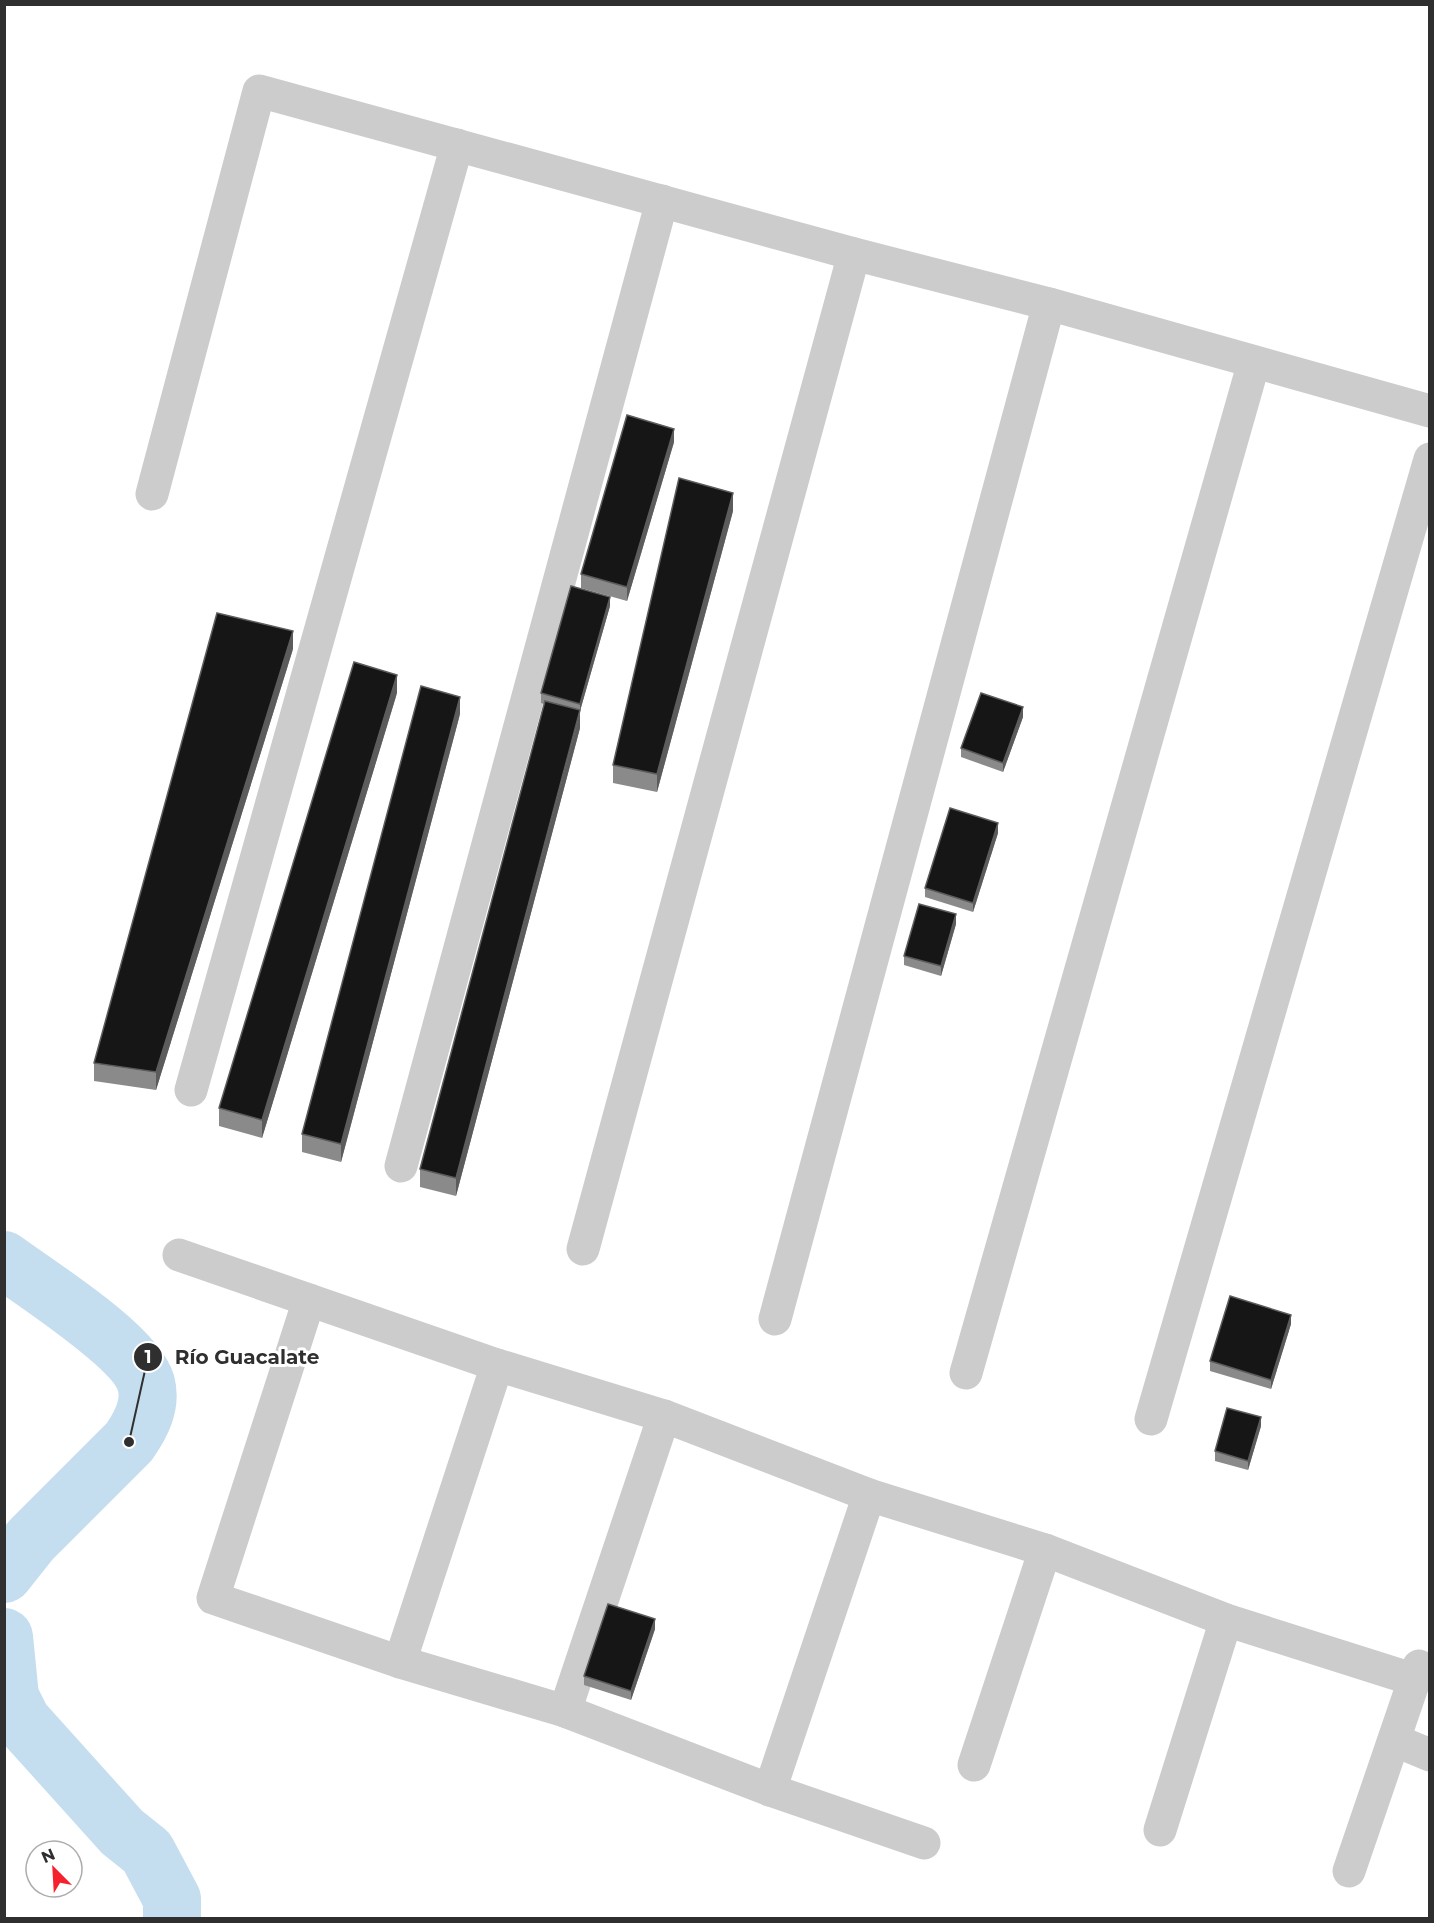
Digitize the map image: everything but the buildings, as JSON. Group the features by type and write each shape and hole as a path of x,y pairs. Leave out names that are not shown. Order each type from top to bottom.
{"street":[{"path":"152,494 259,91 854,254 1049,304 1430,411"},
{"path":"191,1090 457,145"},
{"path":"401,1166 662,201"},
{"path":"583,1249 854,254"},
{"path":"775,1318 1049,304"},
{"path":"966,1373 1254,362"},
{"path":"1151,1419 1430,459"},
{"path":"179,1255 497,1365 664,1416 869,1494 1045,1550 1226,1620 1415,1672 1350,1871"},
{"path":"309,1300 213,1598 400,1662 565,1711 770,1790 924,1843"},
{"path":"400,1662 497,1365"},
{"path":"565,1711 664,1416"},
{"path":"770,1790 869,1494"},
{"path":"974,1765 1045,1550"},
{"path":"1160,1830 1226,1620"},
{"path":"1394,1740 1430,1755"}],"waterway":[{"path":"4,1260 84,1317 124,1352 138,1368 146,1383 148,1399 138,1429 129,1442 31,1540 4,1574"},
{"path":"4,1637 10,1697 22,1721 122,1832 147,1852 172,1899 172,1918"}],"place":[{"name":"Río Guacalate","path":"129,1442"}]}
